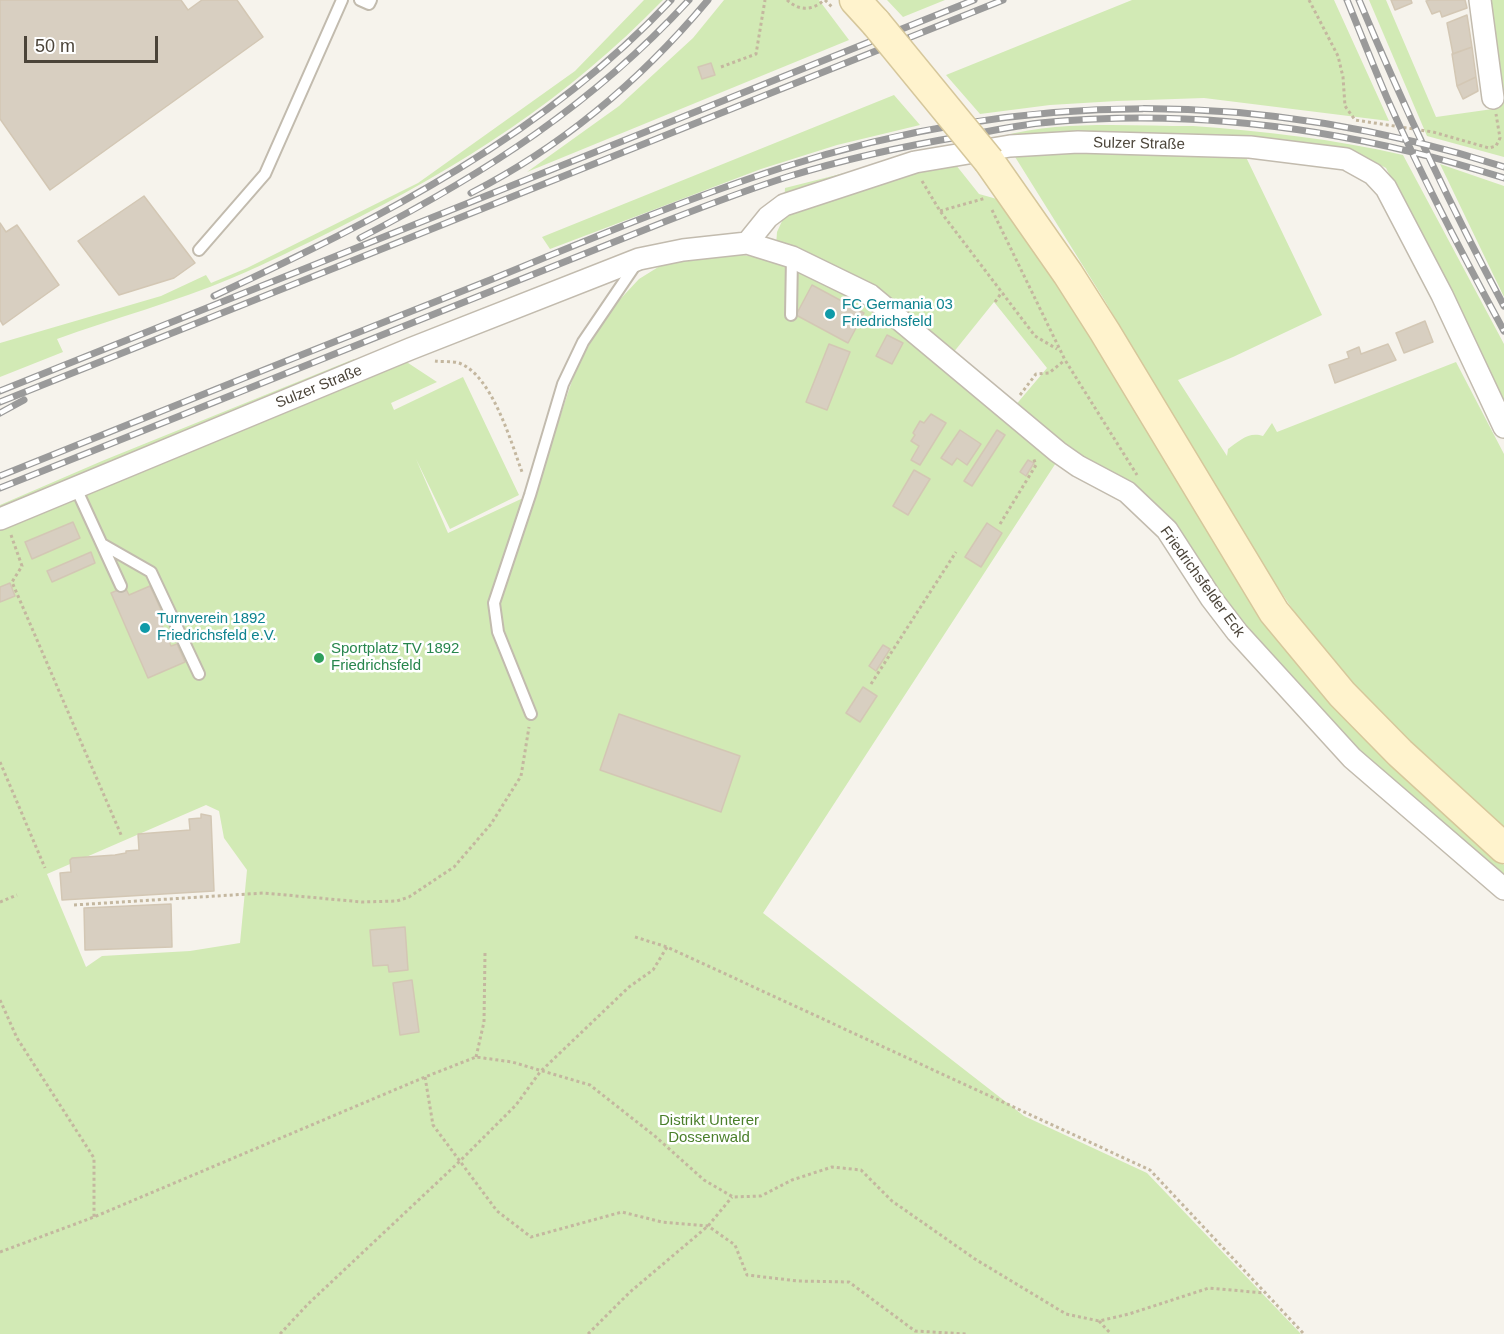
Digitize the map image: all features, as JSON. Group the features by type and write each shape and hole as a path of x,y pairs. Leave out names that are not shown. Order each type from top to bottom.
{"main road":[{"path":"855,0 989,161 1068,274 1274,612 1342,694 1400,753 1504,848"}],"street":[{"path":"1480,0 1493,98"},
{"name":"Sulzer Straße","path":"2,518 75,486 639,259 683,250 747,243 768,218 784,205 915,162 1010,146 1078,142 1250,147 1346,159 1373,174 1386,188 1442,296 1504,427"},
{"name":"Friedrichsfelder Eck","path":"747,243 792,257 870,295 1058,452 1078,466 1127,492 1167,530 1211,598 1237,632 1352,758 1504,889"}],"lane":[{"path":"199,250 265,174 342,0"},
{"path":"360,0 369,4 372,0"},
{"path":"791,315 792,257"},
{"path":"531,714 498,632 494,603 530,495 563,384 583,342 639,259"},
{"path":"75,486 121,586"},
{"path":"102,544 151,572 199,674"}],"path":[{"path":"721,68 756,54 765,0"},
{"path":"786,0 804,9 817,7 824,0"},
{"path":"1309,0 1338,56 1343,77 1345,106 1355,120 1433,132 1489,148 1496,146 1500,138 1498,126"},
{"path":"925,186 940,211 1035,336 1059,350"},
{"path":"940,211 986,198 981,190"},
{"path":"991,208 1059,350 1137,472 1139,483 1136,500"},
{"path":"995,302 1002,292"},
{"path":"410,350 422,360 459,363 475,375 487,389 503,421 530,495"},
{"path":"1008,411 1036,374 1049,374 1065,360"},
{"path":"1000,524 1036,465 1033,457"},
{"path":"2,518 22,566 12,582 122,837"},
{"path":"871,684 956,552"},
{"path":"74,905 264,893 362,902 397,901 409,897 454,867 491,824 521,776 531,714"},
{"path":"0,762 45,868"},
{"path":"0,902 16,895"},
{"path":"635,937 667,947 1150,1170 1304,1334"},
{"path":"280,1334 308,1304 516,1105 540,1072 629,987 653,970 667,947"},
{"path":"476,1057 484,1022 486,953"},
{"path":"0,1000 16,1038 94,1158 94,1217"},
{"path":"0,1252 94,1217 476,1057 512,1062 590,1085 656,1137 704,1180 733,1197 761,1196 792,1180 832,1167 861,1170 892,1201 975,1259 1066,1314 1099,1321 1129,1314 1209,1288 1264,1293"},
{"path":"425,1077 433,1125 497,1211 531,1237 622,1212 662,1222 708,1226 735,1245 747,1275 798,1281 849,1282 915,1331 966,1334"},
{"path":"588,1334 630,1292 708,1226 733,1197"},
{"path":"1099,1321 1111,1334"}],"green space":[{"path":"644,0 663,0 589,69 550,100 470,155 384,205 285,254 189,295 57,339 63,352 0,377 0,343 161,296 206,275 211,283 247,268 418,183 575,71"},
{"path":"724,0 819,0 849,40 527,172 619,106 693,38"},
{"path":"887,0 945,0 903,17"},
{"path":"1132,0 1334,0 1389,121 1204,98 1050,105 980,114 946,75"},
{"path":"1369,0 1386,0 1436,117 1500,108 1485,0 1504,0 1504,157 1427,136"},
{"path":"894,95 920,125 837,145 761,169 550,249 542,237"},
{"path":"1072,126 1193,126 1298,136 1403,155 1504,344 1504,417 1446,289 1386,168 1371,160 1348,154 1257,142 1196,139 1168,155 1202,151 1245,155 1322,315 1178,380 1227,456 1228,449 1244,438 1253,435 1263,436 1272,423 1277,432 1456,362 1504,454 1504,835 1385,724 1328,661 1248,544 1105,301 1002,136"},
{"name":"Distrikt Unterer Dossenwald","path":"944,150 979,194 997,199 1007,207 1097,348 1243,590 1271,628 1389,759 1504,865 1504,880 1358,756 1151,525 1065,449 763,913 1024,1116 1147,1173 1301,1334 0,1334 0,505 354,359 366,376 402,359 437,382 391,403 394,410 463,377 519,495 450,529 416,459 448,533 521,499 531,503 578,363 611,309 639,279 668,261 716,251 775,260 777,232 783,219 785,188","holes":["994,302 1047,368 1014,407 953,353","206,805 219,811 224,838 247,870 240,943 190,951 102,956 86,967 47,874"]},
{"path":"1440,164 1504,186 1504,297"}],"building":[{"path":"0,0 181,0 188,10 202,0 237,0 263,37 50,190 0,119"},
{"path":"1391,0 1411,0 1412,3 1395,10"},
{"path":"1465,0 1467,8 1442,17 1440,11 1432,14 1426,1"},
{"path":"1467,15 1472,47 1453,54 1447,23"},
{"path":"1472,47 1476,77 1457,86 1452,54"},
{"path":"711,63 715,75 702,79 698,67"},
{"path":"1476,77 1478,91 1463,99 1457,86"},
{"path":"144,196 195,263 174,278 119,295 78,241"},
{"path":"0,223 6,232 17,225 59,285 3,325 0,320"},
{"name":"FC Germania 03 Friedrichsfeld","path":"812,285 864,313 848,343 796,315"},
{"path":"1425,321 1433,342 1404,353 1396,333"},
{"path":"887,335 903,343 892,364 876,356"},
{"path":"829,344 850,352 827,410 806,402"},
{"path":"1388,344 1396,360 1335,383 1329,365 1349,358 1347,352 1359,347 1361,354"},
{"path":"931,414 946,423 920,465 911,460 919,446 911,441 920,421 924,423"},
{"path":"960,430 981,444 967,465 957,458 952,465 941,458"},
{"path":"997,430 1005,435 972,486 964,481"},
{"path":"1028,460 1034,463 1026,476 1020,472"},
{"path":"914,470 930,479 908,515 893,506"},
{"path":"73,522 80,538 32,559 25,542"},
{"path":"987,523 1002,533 981,567 965,557"},
{"path":"91,552 95,563 52,582 47,571"},
{"path":"10,583 15,596 0,602 0,587"},
{"name":"Turnverein 1892 Friedrichsfeld e.V.","path":"150,586 161,610 156,612 171,646 177,644 185,662 148,678 111,593 125,587 129,595"},
{"path":"883,645 890,649 876,671 869,666"},
{"path":"863,687 877,696 860,722 846,713"},
{"path":"619,714 740,756 721,812 600,770"},
{"path":"201,814 211,816 214,891 62,900 60,873 71,872 70,860 72,858 115,855 139,850 138,834 190,830 189,819 201,818"},
{"path":"171,904 172,947 85,950 84,908"},
{"path":"405,927 408,970 389,972 388,965 373,966 370,930"},
{"path":"412,980 419,1032 400,1035 393,983"}],"railway":[{"path":"214,296 338,236 457,170 514,133 569,93 621,49 671,0"},
{"path":"360,238 451,188 535,134 614,72 689,0"},
{"path":"471,193 538,154 599,108 656,57 708,0"},
{"path":"0,391 974,0"},
{"path":"0,402 1003,0"},
{"path":"1347,0 1414,157 1504,331"},
{"path":"1359,0 1428,155 1504,306"},
{"path":"0,476 669,208 781,168 872,142 963,124 1053,112 1142,109 1232,112 1322,123 1413,141 1504,167"},
{"path":"0,488 710,204 809,170 897,149 1040,123 1158,118 1275,126 1333,135 1447,161 1504,178"},
{"path":"0,413 24,400"}],"place":[{"name":"FC Germania 03 Friedrichsfeld","path":"830,314"},
{"name":"Turnverein 1892 Friedrichsfeld e.V.","path":"145,628"},
{"name":"Sportplatz TV 1892 Friedrichsfeld","path":"319,658"}]}
